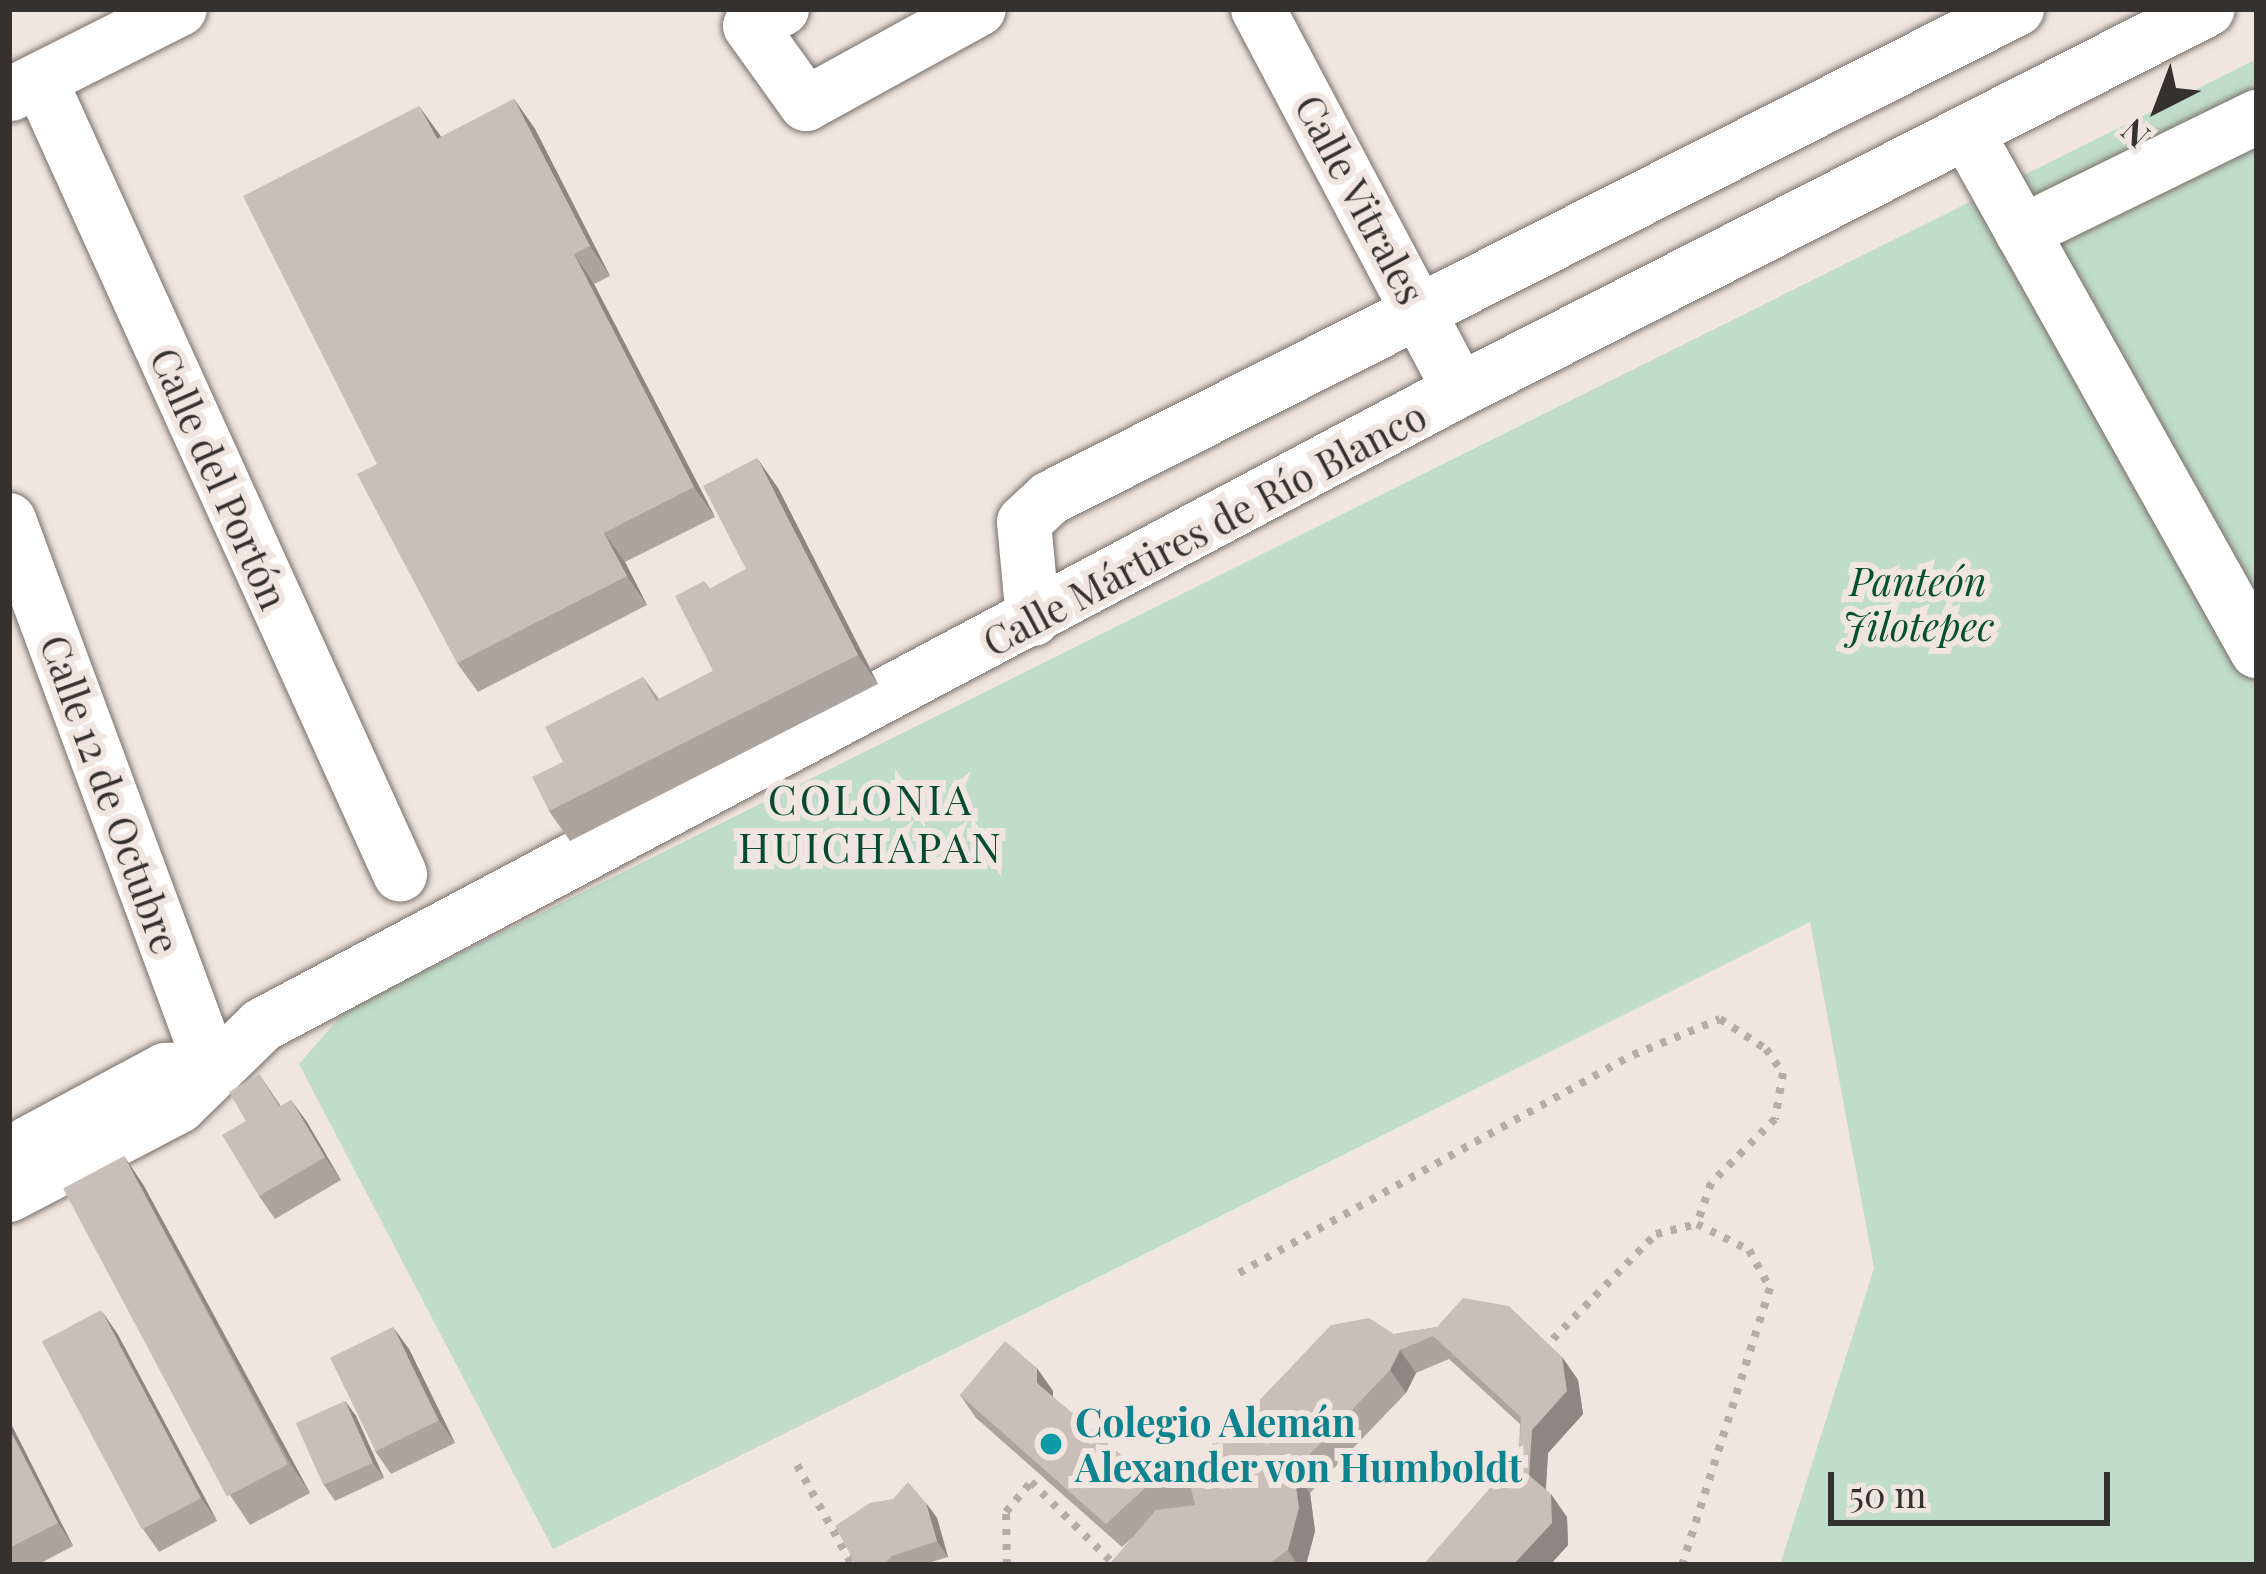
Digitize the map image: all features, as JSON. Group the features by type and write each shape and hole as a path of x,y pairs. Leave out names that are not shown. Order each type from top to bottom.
{"street":[{"path":"25,88 180,9"},
{"path":"782,9 750,26 806,104 979,9"},
{"name":"Calle Vitrales","path":"1258,9 1460,390"},
{"path":"1034,619 1024,522 1050,498 1419,306 2017,9"},
{"name":"Calle Mártires de Río Blanco","path":"9,1195 179,1106 212,1068 262,1025 1460,390 2208,9"},
{"name":"Calle del Portón","path":"25,88 400,874"},
{"path":"2022,232 2257,117"},
{"path":"1967,134 2257,651"},
{"name":"Calle 12 de Octubre","path":"9,521 212,1068"},
{"path":"9,1154 165,1070 212,1068"}],"path":[{"path":"1239,1273 1633,1055 1720,1019 1766,1048 1783,1073 1775,1119 1711,1183 1697,1224"},
{"path":"1553,1339 1656,1234 1697,1224 1749,1250 1770,1288 1682,1565"},
{"path":"797,1465 852,1565"},
{"path":"1007,1565 1006,1512 1031,1482 1114,1565"}],"green space":[{"name":"Panteón Jilotepec","path":"2257,59 2257,1565 1780,1565 1874,1268 1810,922 553,1549 299,1064 346,1010"}],"building":[{"path":"514,99 590,246 574,254 694,487 604,533 627,576 457,663 357,474 377,464 243,196 419,106 437,139"},
{"path":"757,458 858,655 549,811 532,777 563,762 545,727 643,677 656,701 713,671 675,596 704,581 709,589 746,569 703,486"},
{"path":"259,1074 279,1107 291,1100 325,1157 259,1196 222,1135 246,1121 229,1092"},
{"path":"124,1156 288,1464 227,1497 63,1188"},
{"path":"1463,1298 1509,1306 1562,1357 1567,1391 1532,1430 1529,1475 1551,1494 1552,1523 1513,1565 1423,1565 1490,1488 1518,1485 1521,1417 1433,1336 1400,1350 1390,1370 1294,1471 1299,1508 1288,1550 1267,1565 1109,1565 1156,1510 1195,1505 1190,1484 1145,1488 1106,1524 960,1395 1005,1341 1037,1368 1037,1383 1142,1473 1193,1469 1215,1441 1253,1437 1254,1406 1331,1325 1369,1318 1394,1334 1437,1327"},
{"path":"101,1310 201,1498 142,1530 42,1341"},
{"path":"393,1327 439,1420 376,1451 330,1358"},
{"path":"345,1401 373,1463 323,1485 296,1423"},
{"path":"9,1428 58,1523 9,1548"},
{"path":"908,1482 926,1503 937,1541 892,1556 883,1565 856,1565 835,1526 870,1503 893,1499"}],"place":[{"name":"Colegio Alemán Alexander von Humboldt","path":"1051,1444"}],"district":[{"name":"COLONIA HUICHAPAN","path":"871,822"}]}
